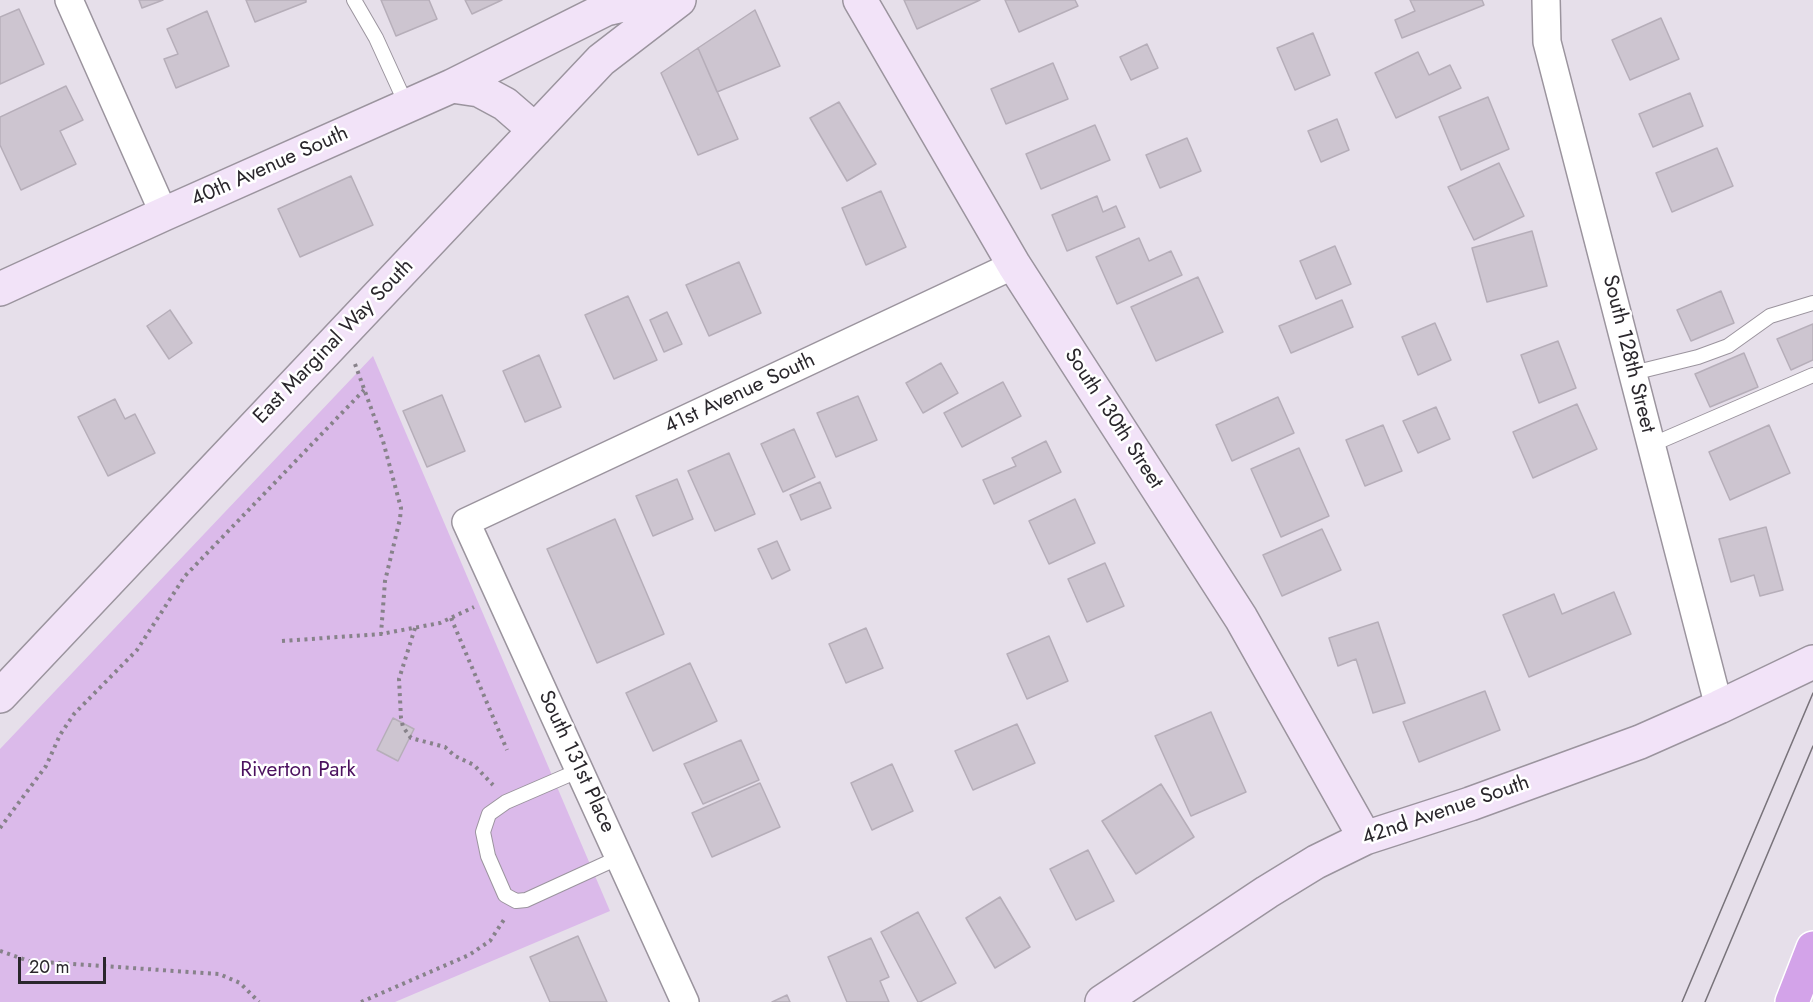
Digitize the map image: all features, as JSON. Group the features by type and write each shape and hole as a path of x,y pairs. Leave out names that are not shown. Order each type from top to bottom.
{"highway":[{"path":"1792,1002 1813,948"}],"street":[{"path":"69,0 164,214"},
{"name":"40th Avenue South","path":"0,289 452,86 606,9 646,0"},
{"name":"East Marginal Way South","path":"0,696 601,60 679,0"},
{"name":"South 130th Street","path":"860,0 1014,265 1241,618 1365,838"},
{"name":"South 128th Street","path":"1546,0 1547,42 1719,707"},
{"path":"452,86 478,90 505,104 535,130"},
{"name":"41st Avenue South","path":"466,522 1014,265"},
{"name":"South 131st Place","path":"466,522 685,1002"},
{"name":"42nd Avenue South","path":"1102,1002 1267,892 1316,862 1365,838 1470,804 1640,742 1813,662"}],"lane":[{"path":"354,0 376,38 407,106"},
{"path":"1633,373 1698,357 1728,345 1770,316 1813,303"},
{"path":"1651,445 1813,375"},
{"path":"580,770 506,802 489,814 483,832 488,856 505,895 516,901 526,900 620,857"}],"path":[{"path":"343,332 383,441 400,508 400,519 385,581 381,634"},
{"path":"0,828 46,766 60,735 74,714 137,650 185,576 364,390"},
{"path":"282,641 381,634 440,623 499,594"},
{"path":"451,618 507,750"},
{"path":"415,628 399,679 403,727 411,738 445,747 455,756 474,765 490,780 506,802"},
{"path":"361,1002 469,955 490,941 516,901"},
{"path":"0,951 29,962 219,974 240,983 259,1002"}],"green space":[{"name":"Riverton Park","path":"373,356 610,911 395,1002 0,1002 0,749"}],"building":[{"path":"139,0 163,0 142,8"},
{"path":"246,0 306,0 306,2 255,22"},
{"path":"381,0 429,0 437,19 396,36"},
{"path":"465,0 502,0 472,14"},
{"path":"904,0 980,0 917,29"},
{"path":"1005,0 1075,0 1078,6 1019,32"},
{"path":"1410,0 1482,0 1484,5 1402,38 1395,20 1415,11"},
{"path":"19,9 44,64 0,84 0,17"},
{"path":"755,10 780,66 717,92 698,48"},
{"path":"207,11 229,66 176,88 164,59 178,54 167,29"},
{"path":"1661,18 1679,59 1630,80 1612,40"},
{"path":"1313,33 1330,75 1295,90 1277,48"},
{"path":"1147,44 1158,68 1131,80 1120,57"},
{"path":"698,48 738,139 698,155 661,73"},
{"path":"1418,52 1429,75 1450,65 1461,88 1396,118 1375,73"},
{"path":"1053,63 1068,99 1006,124 991,89"},
{"path":"66,86 83,120 60,131 76,164 21,190 0,145 0,117"},
{"path":"1690,93 1703,126 1653,147 1639,114"},
{"path":"1488,97 1509,149 1461,170 1439,117"},
{"path":"839,102 876,164 847,181 810,118"},
{"path":"1337,119 1349,150 1321,162 1308,131"},
{"path":"1095,125 1110,160 1041,189 1026,154"},
{"path":"1187,138 1201,171 1160,188 1146,155"},
{"path":"1717,148 1733,186 1672,212 1656,173"},
{"path":"1499,163 1524,216 1474,240 1448,187"},
{"path":"351,176 373,225 300,257 278,209"},
{"path":"881,191 906,247 866,265 842,208"},
{"path":"1097,196 1103,212 1116,206 1125,227 1067,251 1052,215"},
{"path":"1532,231 1547,286 1487,302 1472,248"},
{"path":"1139,238 1149,261 1171,251 1182,275 1117,304 1096,257"},
{"path":"1335,246 1351,284 1316,299 1300,261"},
{"path":"739,262 761,313 709,336 686,285"},
{"path":"1198,277 1223,332 1156,361 1131,307"},
{"path":"1721,291 1734,323 1691,341 1677,310"},
{"path":"628,296 657,360 614,379 585,315"},
{"path":"1342,300 1353,327 1291,353 1279,326"},
{"path":"170,310 192,343 169,359 147,326"},
{"path":"667,312 682,344 664,352 650,320"},
{"path":"1435,323 1451,360 1418,375 1402,337"},
{"path":"1813,324 1813,360 1791,370 1777,339"},
{"path":"1558,341 1576,388 1539,403 1521,355"},
{"path":"1744,353 1758,387 1710,407 1695,374"},
{"path":"539,355 561,407 525,422 503,371"},
{"path":"941,363 958,393 923,413 906,383"},
{"path":"1003,382 1021,416 962,447 944,413"},
{"path":"442,395 465,451 427,467 403,411"},
{"path":"858,396 877,440 836,457 817,413"},
{"path":"1278,397 1294,433 1232,461 1216,425"},
{"path":"115,399 125,419 135,414 155,453 108,476 78,417"},
{"path":"1577,404 1597,449 1533,478 1513,432"},
{"path":"1436,407 1450,439 1418,453 1403,421"},
{"path":"1383,425 1402,471 1365,486 1346,440"},
{"path":"1769,425 1790,473 1730,500 1709,452"},
{"path":"794,429 815,477 783,492 761,444"},
{"path":"1046,441 1061,472 994,504 983,480 1016,466 1012,458"},
{"path":"1299,448 1329,516 1281,537 1251,469"},
{"path":"729,453 755,514 715,531 688,471"},
{"path":"677,479 693,519 653,536 636,496"},
{"path":"820,482 831,508 801,520 790,495"},
{"path":"1075,499 1095,543 1049,564 1029,521"},
{"path":"615,519 664,634 597,663 547,549"},
{"path":"1766,527 1783,590 1760,596 1754,575 1731,582 1719,539"},
{"path":"1322,529 1341,570 1282,596 1263,555"},
{"path":"777,541 790,570 772,579 758,549"},
{"path":"1105,563 1124,606 1087,622 1068,579"},
{"path":"1614,592 1631,634 1529,677 1503,615 1554,594 1562,614"},
{"path":"1378,622 1405,703 1373,713 1356,659 1338,666 1329,638"},
{"path":"866,628 883,668 846,683 829,644"},
{"path":"1049,636 1068,681 1027,699 1007,654"},
{"path":"690,663 717,721 653,751 626,693"},
{"path":"1485,691 1500,730 1419,762 1403,722"},
{"path":"1211,712 1246,792 1191,816 1155,736"},
{"path":"393,718 414,729 398,761 377,750"},
{"path":"1017,724 1035,763 973,790 955,751"},
{"path":"741,740 759,780 703,804 684,764"},
{"path":"892,764 913,811 872,830 851,783"},
{"path":"760,783 780,827 712,857 692,813"},
{"path":"1161,784 1194,837 1136,874 1102,821"},
{"path":"1088,850 1114,901 1076,920 1050,869"},
{"path":"1000,897 1030,947 995,968 966,918"},
{"path":"918,912 956,983 920,1002 881,932"},
{"path":"578,936 607,1002 550,1002 530,957"},
{"path":"871,938 889,977 880,981 889,1002 847,1002 828,957"},
{"path":"787,995 790,1002 772,1002"}],"tram line":[{"path":"1682,1002 1813,693"},
{"path":"1705,1002 1813,746"}]}
